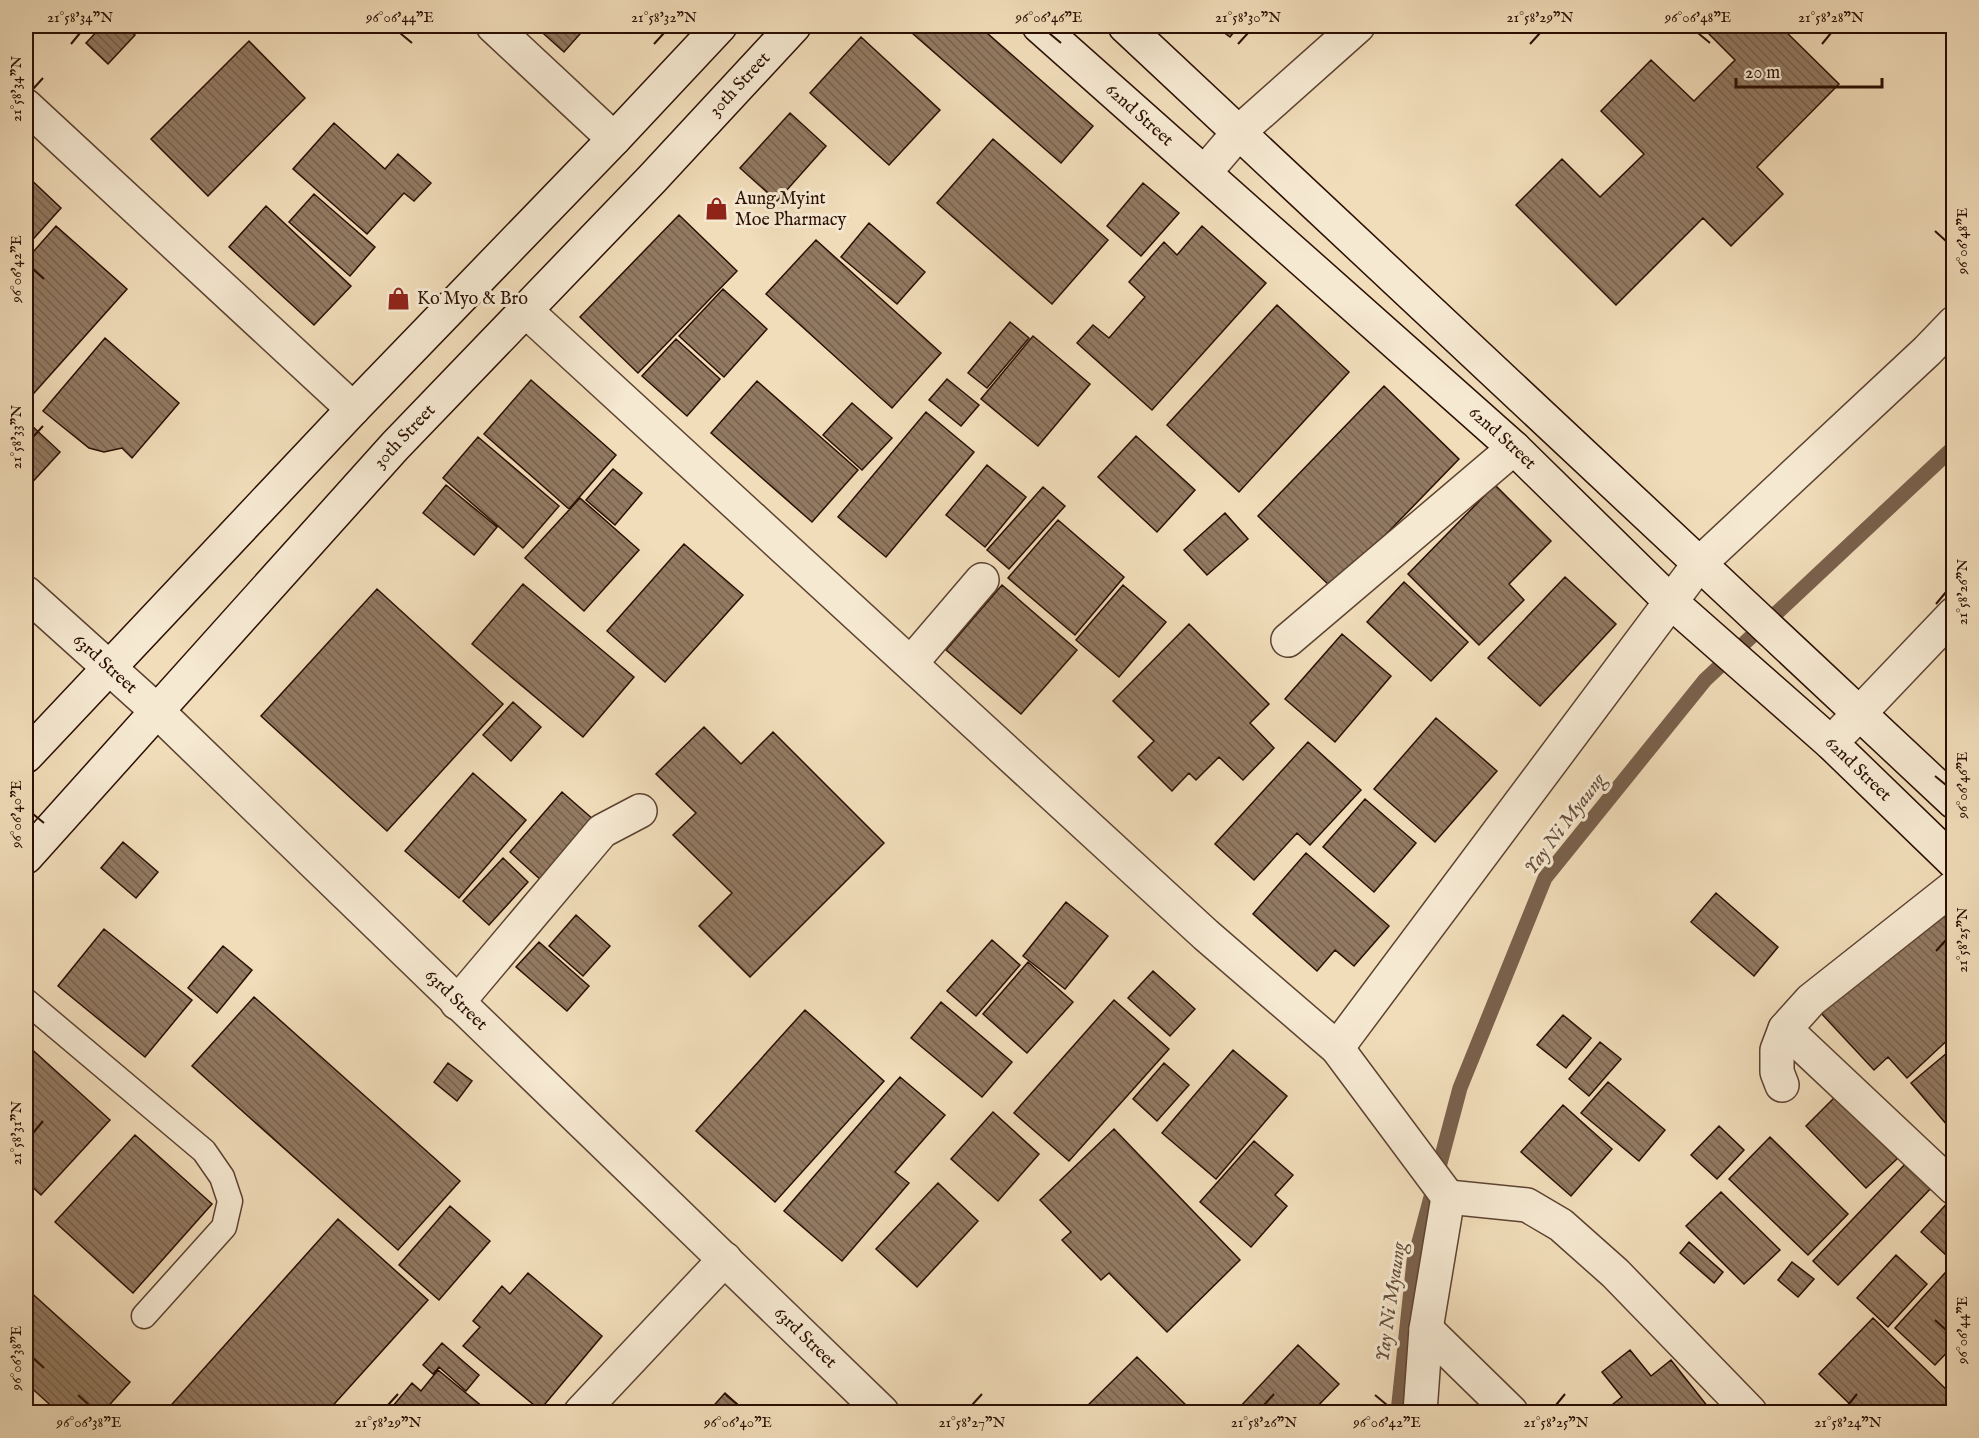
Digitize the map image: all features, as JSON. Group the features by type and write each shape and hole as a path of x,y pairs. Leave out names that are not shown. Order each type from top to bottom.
{"street":[{"path":"493,26 614,139"},
{"path":"26,756 353,409 720,26"},
{"name":"30th Street","path":"26,857 395,446 652,179 794,26"},
{"name":"62nd Street","path":"1040,26 1206,171 1514,448 1679,609 1831,743 1953,862"},
{"path":"1125,26 1240,131 1768,630 1860,711 1953,801"},
{"path":"1206,171 1240,131 1358,26"},
{"path":"26,106 353,409"},
{"path":"525,310 1206,935 1337,1048 1444,1192 1426,1329 1419,1413"},
{"path":"1337,1048 1679,609 1709,574 1953,323"},
{"path":"1288,640 1514,448"},
{"path":"911,663 982,580"},
{"name":"63rd Street","path":"26,593 156,710 457,1004 725,1259 882,1413"},
{"path":"1831,743 1953,614"},
{"path":"457,1004 602,831 640,811"},
{"path":"1782,1085 1777,1072 1778,1050 1785,1029 1811,1000 1953,887"},
{"path":"1785,1029 1953,1188"},
{"path":"1444,1192 1527,1205 1561,1225 1615,1273 1750,1413"},
{"path":"581,1413 725,1259"},
{"path":"1426,1329 1511,1413"}],"lane":[{"path":"26,1001 204,1151 222,1177 230,1201 224,1227 144,1316"}],"building":[{"path":"102,26 125,26 135,35 108,64 86,43"},
{"path":"535,26 587,26 564,52"},
{"path":"904,26 979,26 1093,126 1061,163"},
{"path":"1215,26 1239,26 1230,37"},
{"path":"1707,26 1780,26 1839,84 1757,167 1783,194 1731,246 1703,218 1616,305 1516,205 1562,159 1600,197 1644,154 1601,111 1651,60 1694,101 1735,60 1704,29"},
{"path":"861,37 940,110 889,165 810,93"},
{"path":"249,41 305,98 208,196 151,139"},
{"path":"790,113 826,146 777,201 740,168"},
{"path":"334,123 385,169 398,154 431,183 414,201 404,193 367,234 293,169"},
{"path":"993,139 1108,240 1052,304 937,203"},
{"path":"26,175 61,208 26,247"},
{"path":"1143,183 1179,213 1141,256 1107,226"},
{"path":"314,194 375,247 350,276 289,222"},
{"path":"266,206 351,286 314,325 229,247"},
{"path":"679,215 737,271 638,373 580,317"},
{"path":"869,223 925,272 897,304 841,257"},
{"path":"56,226 127,289 26,402 26,260"},
{"path":"1202,226 1266,283 1152,410 1077,343 1093,325 1109,338 1145,297 1129,282 1164,242 1177,255"},
{"path":"816,240 941,353 892,408 766,294"},
{"path":"723,289 767,329 724,377 679,336"},
{"path":"1277,305 1349,372 1239,492 1167,425"},
{"path":"1010,322 1029,338 987,388 968,373"},
{"path":"1033,336 1090,384 1038,446 981,399"},
{"path":"105,338 179,403 132,458 122,448 104,452 89,448 43,411"},
{"path":"676,339 720,379 687,416 642,376"},
{"path":"947,379 979,405 961,426 929,400"},
{"path":"531,380 616,455 569,509 484,434"},
{"path":"757,381 858,470 812,522 711,433"},
{"path":"1384,386 1459,459 1333,589 1258,516"},
{"path":"852,403 892,438 862,470 823,435"},
{"path":"926,412 974,452 886,557 838,517"},
{"path":"31,425 60,452 26,489 26,431"},
{"path":"1136,436 1195,490 1157,532 1098,477"},
{"path":"478,437 559,506 523,548 443,478"},
{"path":"987,465 1026,497 985,547 946,515"},
{"path":"613,469 642,493 615,525 586,500"},
{"path":"446,485 497,527 474,555 423,513"},
{"path":"1495,485 1551,541 1509,584 1524,600 1479,645 1408,574"},
{"path":"1043,487 1065,506 1009,569 987,550"},
{"path":"580,498 639,550 584,611 525,558"},
{"path":"1225,513 1248,539 1207,575 1184,550"},
{"path":"1058,520 1124,577 1075,635 1008,578"},
{"path":"684,544 743,595 665,682 607,631"},
{"path":"1565,577 1616,624 1540,706 1488,658"},
{"path":"1404,582 1468,642 1431,681 1367,622"},
{"path":"523,584 634,677 583,737 472,644"},
{"path":"1002,585 1077,650 1021,714 946,650"},
{"path":"1123,585 1166,622 1119,677 1076,640"},
{"path":"377,589 503,704 387,831 261,716"},
{"path":"1189,624 1269,704 1250,723 1274,748 1243,780 1219,757 1196,780 1189,773 1172,791 1138,757 1154,741 1113,701"},
{"path":"1342,634 1391,676 1335,742 1285,699"},
{"path":"513,702 541,727 511,761 483,735"},
{"path":"1436,718 1497,771 1435,842 1374,789"},
{"path":"704,727 741,764 773,732 884,843 750,977 699,926 732,893 673,835 696,813 656,774"},
{"path":"1308,742 1361,790 1310,845 1297,833 1254,880 1215,844"},
{"path":"473,773 526,820 459,898 405,851"},
{"path":"562,792 594,820 542,881 510,852"},
{"path":"1365,799 1416,843 1374,892 1323,847"},
{"path":"123,842 158,872 136,898 101,868"},
{"path":"1306,853 1389,926 1354,966 1335,950 1317,971 1253,914"},
{"path":"503,858 528,882 489,925 463,901"},
{"path":"1716,893 1778,947 1754,976 1691,922"},
{"path":"1066,902 1108,936 1065,989 1023,956"},
{"path":"1935,905 1954,925 1954,1034 1907,1078 1888,1057 1874,1070 1820,1012"},
{"path":"576,915 610,946 583,976 549,946"},
{"path":"104,929 192,1000 145,1057 58,986"},
{"path":"992,940 1020,965 976,1016 947,991"},
{"path":"539,942 589,986 567,1011 516,967"},
{"path":"223,946 252,970 217,1013 188,988"},
{"path":"1028,962 1073,1002 1027,1053 983,1014"},
{"path":"1153,971 1195,1009 1170,1036 1128,998"},
{"path":"254,997 460,1181 398,1250 192,1066"},
{"path":"1114,1000 1169,1049 1069,1161 1014,1113"},
{"path":"941,1002 1012,1062 982,1097 911,1038"},
{"path":"805,1010 884,1081 775,1202 696,1131"},
{"path":"1563,1015 1591,1038 1566,1068 1537,1045"},
{"path":"1600,1042 1621,1059 1589,1096 1569,1079"},
{"path":"26,1044 110,1120 41,1195 26,1181"},
{"path":"1954,1047 1954,1133 1911,1083"},
{"path":"1233,1050 1287,1096 1216,1179 1162,1133"},
{"path":"448,1063 472,1081 457,1101 434,1082"},
{"path":"1164,1063 1189,1085 1157,1121 1133,1099"},
{"path":"900,1077 945,1115 895,1172 909,1183 842,1261 784,1211"},
{"path":"1608,1082 1665,1130 1639,1161 1581,1113"},
{"path":"1837,1095 1898,1158 1866,1188 1806,1126"},
{"path":"1563,1105 1612,1149 1571,1196 1521,1152"},
{"path":"993,1112 1039,1154 998,1201 951,1159"},
{"path":"1719,1126 1744,1150 1717,1179 1691,1155"},
{"path":"1114,1129 1240,1260 1167,1332 1109,1273 1101,1280 1062,1240 1071,1232 1040,1200"},
{"path":"135,1135 212,1204 133,1293 55,1222"},
{"path":"1770,1137 1848,1214 1808,1255 1729,1179"},
{"path":"1254,1141 1293,1175 1275,1195 1287,1206 1251,1247 1200,1202"},
{"path":"1908,1161 1934,1185 1838,1285 1813,1261"},
{"path":"938,1183 978,1221 917,1287 876,1249"},
{"path":"1721,1192 1780,1250 1744,1284 1686,1226"},
{"path":"1951,1199 1954,1201 1954,1249 1947,1256 1921,1232"},
{"path":"450,1206 490,1241 439,1300 399,1265"},
{"path":"338,1219 428,1300 327,1412 165,1412"},
{"path":"1689,1242 1723,1272 1714,1283 1680,1253"},
{"path":"1896,1255 1927,1284 1888,1327 1857,1298"},
{"path":"1792,1262 1814,1279 1798,1297 1778,1280"},
{"path":"1954,1263 1954,1345 1935,1365 1895,1328"},
{"path":"528,1273 602,1336 540,1410 463,1346 480,1327 473,1321 502,1286 510,1294"},
{"path":"26,1288 130,1382 103,1412 58,1412 26,1383"},
{"path":"1873,1318 1954,1397 1954,1412 1858,1412 1819,1374"},
{"path":"442,1343 479,1375 466,1391 439,1367 433,1374 423,1365"},
{"path":"1298,1345 1339,1384 1312,1412 1244,1412 1239,1408"},
{"path":"1630,1350 1651,1376 1671,1360 1712,1412 1603,1412 1622,1397 1602,1372"},
{"path":"1137,1357 1193,1412 1081,1412"},
{"path":"438,1370 489,1412 388,1412 412,1383 421,1391"},
{"path":"725,1393 746,1412 708,1412"}],"waterway":[{"name":"Yay Ni Myaung","path":"1398,1412 1414,1261 1460,1088 1545,878 1705,680 1954,447"}],"place":[{"name":"Aung Myint Moe Pharmacy","path":"717,209"},
{"name":"Ko Myo & Bro","path":"399,299"}]}
